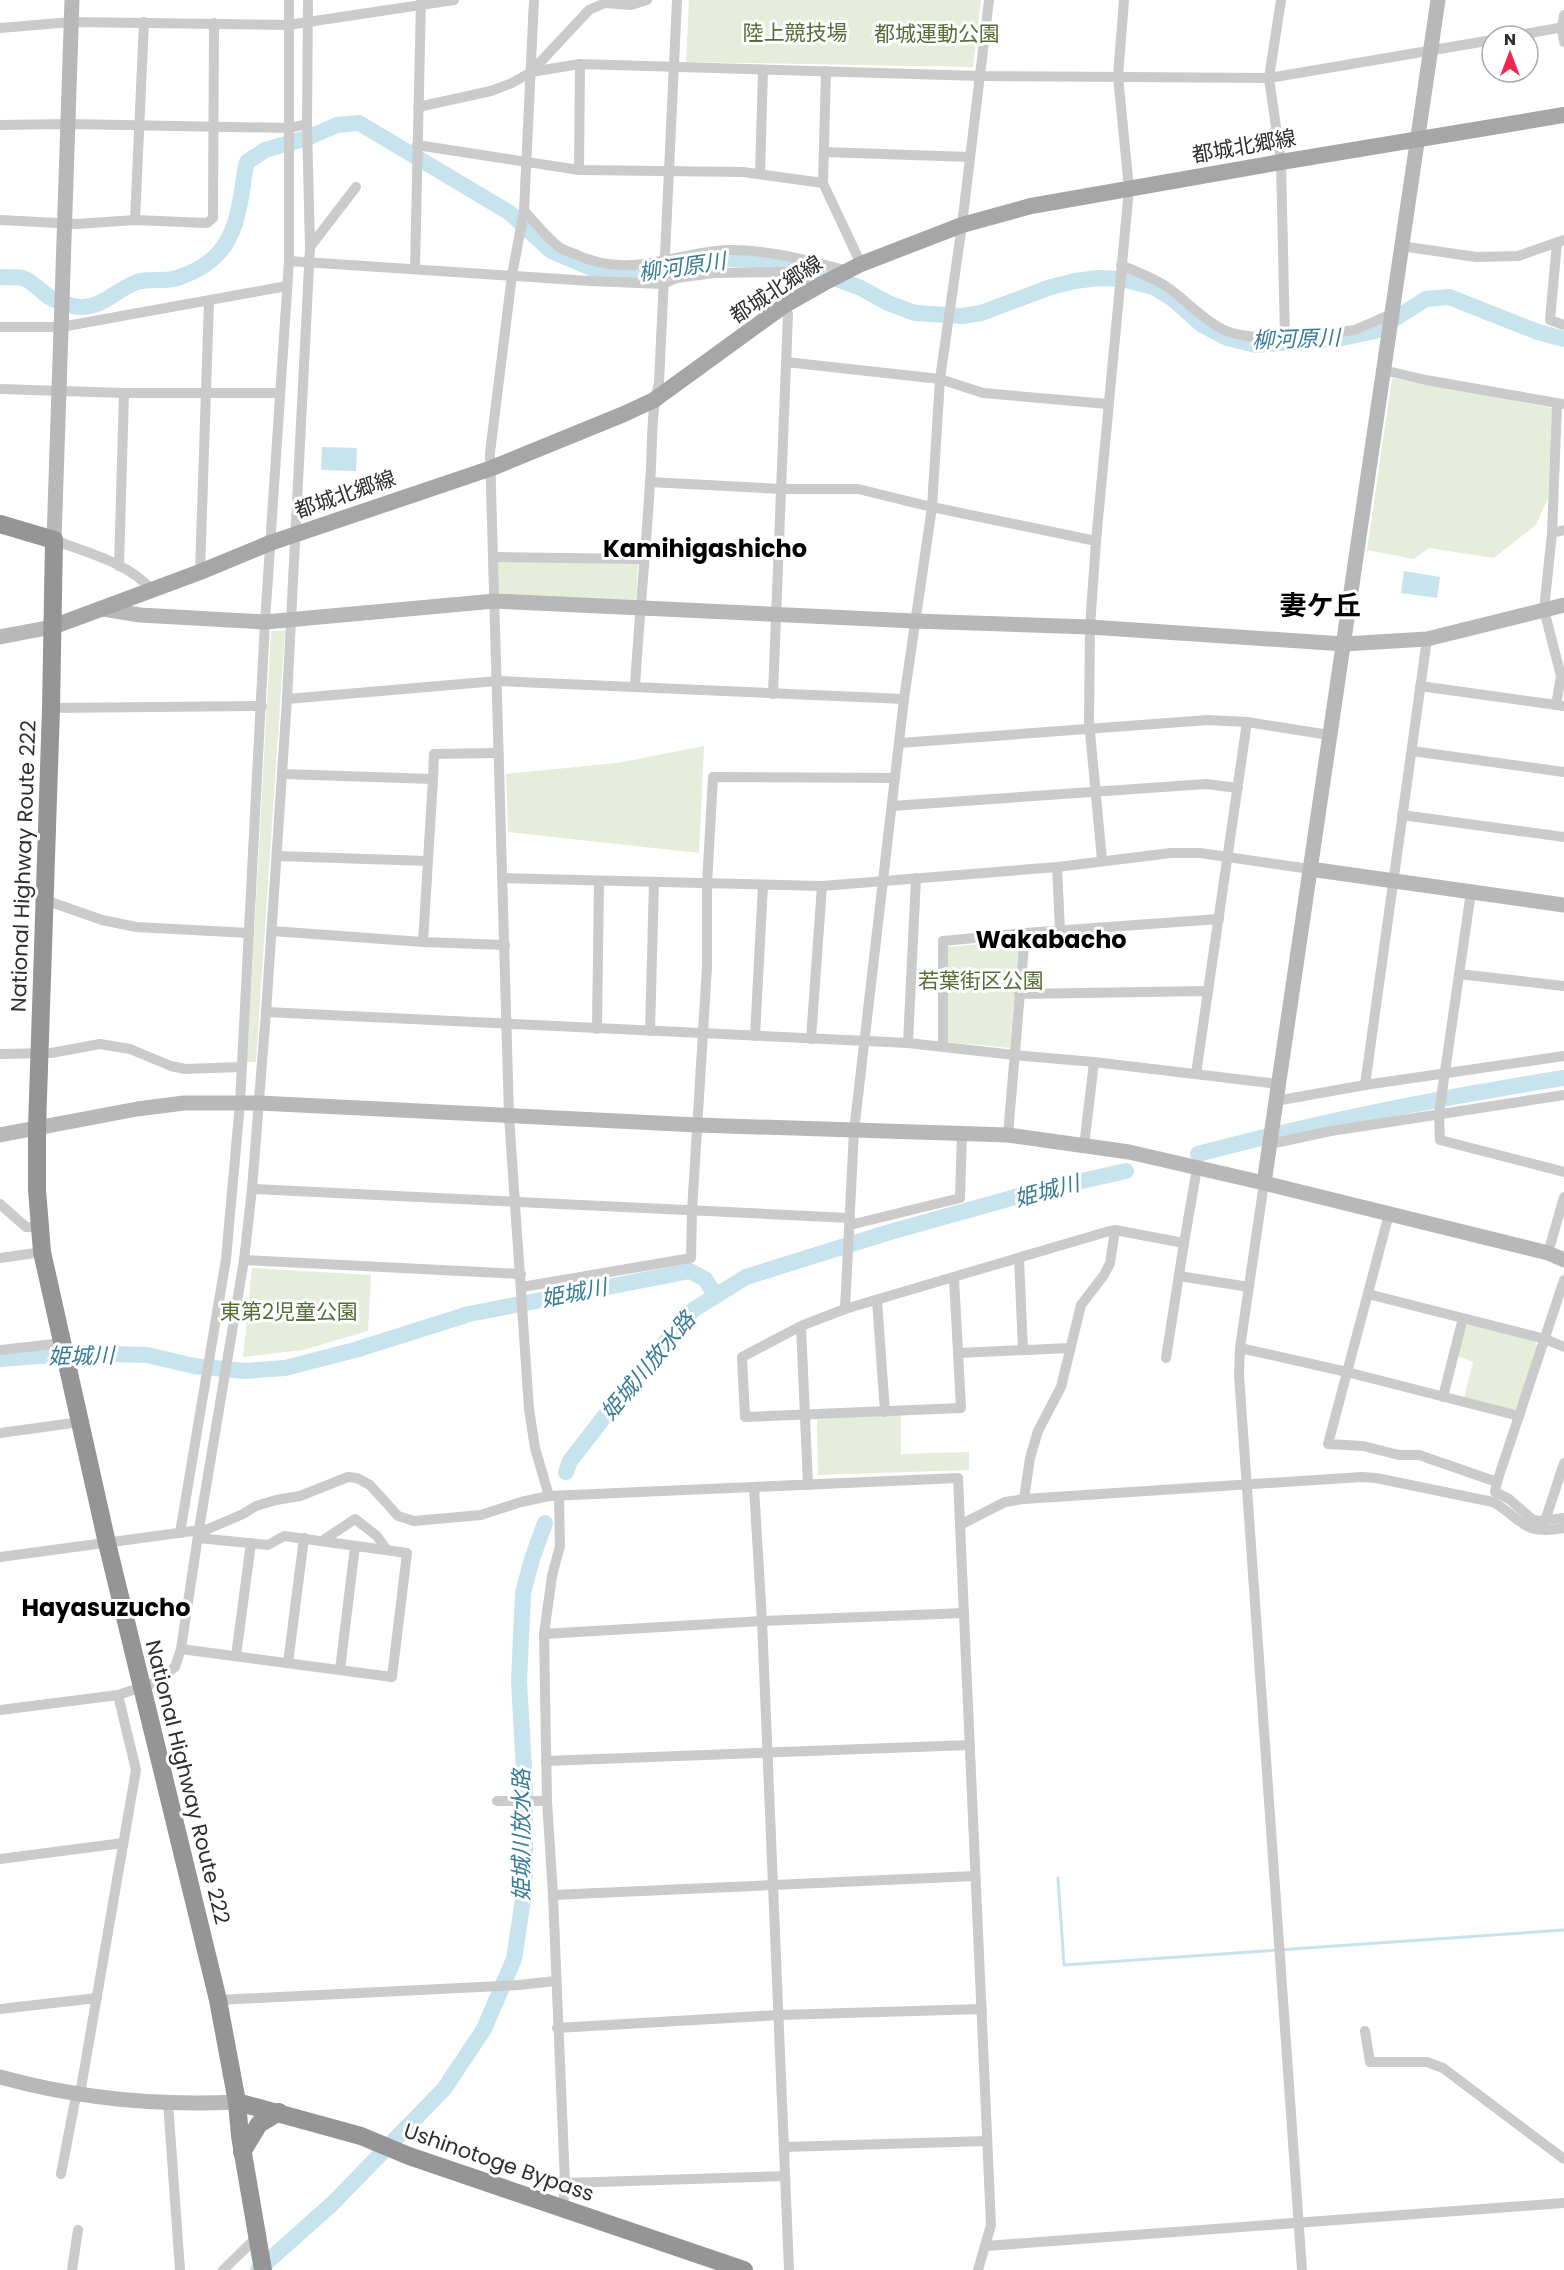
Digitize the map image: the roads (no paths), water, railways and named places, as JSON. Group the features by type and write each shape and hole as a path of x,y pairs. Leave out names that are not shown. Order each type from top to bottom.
{"highway":[{"path":"0,524 54,540"},
{"name":"National Highway Route 222","path":"54,540 51,708 37,1128 38,1227 107,1543 218,2000 237,2102 242,2152 263,2270"},
{"name":"Ushinotoge Bypass","path":"237,2102 361,2136 409,2156 744,2270"},
{"path":"242,2152 259,2124 279,2112"}],"main road":[{"name":"都城北郷線","path":"52,627 200,572 270,543 492,468 570,438 654,400 785,305 820,285 850,270 962,225 1031,206 1564,116"}],"street":[{"path":"72,0 54,540 119,566 141,578 151,589"},
{"path":"180,1533 226,1259 240,1103 265,622 289,261 289,0"},
{"path":"0,1710 118,1695 157,1682 175,1667 182,1649 198,1534 244,1260 266,1012 292,619 310,247 307,124 308,0"},
{"path":"0,28 71,22 288,25 421,2 454,0"},
{"path":"534,0 523,212 512,275 490,453 497,753 506,945 509,1116 532,1432 554,1496 560,1546 552,1576 544,1634 546,1761 541,1801 553,1895 565,2183 563,2209"},
{"path":"531,72 589,10 605,3 631,5 647,0"},
{"path":"635,687 654,400 659,383 677,0"},
{"path":"845,1309 854,1131 904,699 932,507 940,379 962,225 988,0"},
{"path":"1102,860 1090,728 1090,627 1108,404 1129,189 1118,76 1124,0"},
{"path":"1281,0 1269,78 1281,162 1285,339"},
{"path":"1302,2270 1245,1484 1239,1375 1240,1348 1438,0"},
{"path":"415,269 421,2"},
{"path":"1564,15 1564,42"},
{"path":"135,220 144,22"},
{"path":"0,220 64,224 135,220 207,223 213,218 214,23"},
{"path":"1540,31 1563,27"},
{"path":"418,107 491,92 531,72 580,64 980,76 1269,78 1480,42"},
{"path":"579,170 580,64"},
{"path":"760,174 763,70"},
{"path":"523,212 559,247 610,266 630,267 729,250 764,253 850,270 823,183 826,71"},
{"path":"0,125 290,128 307,124"},
{"path":"417,145 579,170 669,170 760,174 823,183"},
{"path":"824,152 970,157"},
{"path":"310,247 356,187"},
{"path":"1401,246 1476,257 1518,256 1560,241 1550,320 1564,325"},
{"path":"289,261 512,275 664,280 714,273 790,272 820,285"},
{"path":"1121,269 1147,276 1173,292 1206,320 1226,330 1246,336 1285,339 1355,330 1391,314"},
{"path":"0,327 209,301 287,286"},
{"path":"200,572 209,301"},
{"path":"773,694 788,314 785,305"},
{"path":"786,362 940,379 983,393 1108,404"},
{"path":"1383,370 1561,404 1544,610 1559,653 1560,705 1420,686"},
{"path":"0,389 124,393 279,393"},
{"path":"119,566 124,393"},
{"path":"650,482 782,489 858,489 1096,541"},
{"path":"1552,533 1564,530"},
{"path":"494,557 643,559"},
{"path":"103,609 140,615 265,622 495,601 1090,627 1344,644 1427,639 1564,605"},
{"path":"0,637 52,627"},
{"path":"1365,1085 1427,639"},
{"path":"287,699 497,681 904,699"},
{"path":"51,708 262,706"},
{"path":"900,743 1208,720 1247,722 1329,735"},
{"path":"1196,1074 1247,722"},
{"path":"1412,751 1564,772"},
{"path":"423,942 434,754 497,753"},
{"path":"283,774 433,780"},
{"path":"522,1292 691,1258 707,967 707,884 713,777 895,778"},
{"path":"892,806 1206,784 1238,788"},
{"path":"1402,815 1564,837"},
{"path":"502,878 822,886 1057,867 1171,853 1200,853 1564,905"},
{"path":"277,856 427,861"},
{"path":"1057,867 1060,931"},
{"path":"908,1043 916,878"},
{"path":"597,1029 599,881"},
{"path":"650,1031 654,882"},
{"path":"755,1036 763,885"},
{"path":"811,1039 822,886"},
{"path":"1471,892 1439,1113 1440,1140 1564,1172"},
{"path":"45,900 102,920 136,927 249,933"},
{"path":"943,1047 943,941 1219,919"},
{"path":"272,931 423,942 506,945"},
{"path":"1008,1135 1025,933"},
{"path":"1459,974 1564,986"},
{"path":"1019,994 1208,991"},
{"path":"266,1012 703,1035 908,1043 1278,1084"},
{"path":"0,1054 39,1053 100,1044 130,1049 184,1069 242,1067"},
{"path":"1275,1103 1365,1085 1564,1056"},
{"path":"1084,1146 1094,1062"},
{"path":"1271,1140 1564,1095"},
{"path":"0,1135 137,1109 184,1103 259,1103 697,1125 1008,1135 1129,1152 1548,1253 1564,1260"},
{"path":"252,1189 850,1221 960,1198 962,1133"},
{"path":"1166,1358 1197,1168"},
{"path":"1548,1253 1564,1197"},
{"path":"0,1204 26,1227 38,1227"},
{"path":"1389,1214 1328,1444 1363,1446 1399,1455 1419,1455 1497,1482"},
{"path":"954,1278 961,1408 744,1417 742,1357 801,1326 845,1309 1115,1230 1184,1242"},
{"path":"1024,1499 1030,1458 1038,1431 1061,1387 1081,1305 1104,1275 1110,1263 1115,1230"},
{"path":"0,1258 42,1252"},
{"path":"1019,1258 1023,1350"},
{"path":"244,1260 520,1274"},
{"path":"1179,1276 1249,1287"},
{"path":"1564,1280 1495,1492 1509,1499 1532,1519 1545,1521 1564,1518"},
{"path":"1368,1294 1545,1339 1564,1347"},
{"path":"878,1300 885,1412"},
{"path":"1443,1397 1463,1318"},
{"path":"801,1326 808,1485"},
{"path":"0,1350 63,1343"},
{"path":"958,1353 1069,1348"},
{"path":"1240,1348 1347,1372 1519,1416"},
{"path":"0,1433 81,1422"},
{"path":"1545,1521 1564,1463"},
{"path":"198,1534 256,1506 300,1496 348,1477 357,1478 370,1485 398,1516 414,1521 481,1515 520,1502 554,1496 958,1478 991,2225 978,2270"},
{"path":"960,1525 1005,1502 1024,1499 1245,1484 1376,1478 1493,1502 1524,1526 1538,1531 1564,1528"},
{"path":"754,1487 768,1753 789,2270"},
{"path":"322,1541 355,1519 377,1536 386,1549"},
{"path":"0,1557 180,1533 268,1545 284,1536 407,1553 392,1677 182,1649"},
{"path":"288,1663 304,1539"},
{"path":"236,1656 251,1543"},
{"path":"340,1670 355,1545"},
{"path":"544,1634 762,1621 964,1613"},
{"path":"61,2174 75,2101 80,2094 136,1770 118,1695"},
{"path":"546,1761 970,1745"},
{"path":"497,1801 541,1801"},
{"path":"0,1859 123,1843"},
{"path":"553,1895 975,1876"},
{"path":"218,2000 519,1985 556,1981"},
{"path":"0,2009 97,1998"},
{"path":"557,2028 779,2015 982,2009"},
{"path":"1365,2031 1370,2062 1427,2062 1443,2068 1564,2159"},
{"path":"0,2077 39,2088 80,2094 197,2104 237,2102"},
{"path":"168,2102 180,2270"},
{"path":"784,2147 987,2141"},
{"path":"565,2183 785,2176"},
{"path":"986,2246 1564,2204"},
{"path":"72,2270 78,2230"},
{"path":"223,2270 258,2243"}],"water":[{"path":"322,447 357,448 356,471 321,470"},
{"path":"1404,571 1440,577 1437,598 1401,593"}],"waterway":[{"name":"柳河原川","path":"0,277 23,278 52,299 87,307 102,302 137,282 172,279 190,273 211,260 226,243 232,232 247,162 265,150 307,138 337,125 359,123 510,213 551,251 598,271 631,275 714,258 776,261 807,268 861,288 888,303 915,313 962,316 981,313 1051,287 1075,281 1098,278 1122,279 1153,287 1173,299 1202,325 1227,338 1256,345 1342,338 1375,331 1426,299 1449,297 1538,332 1564,339"},
{"name":"姫城川","path":"1198,1154 1380,1111 1564,1078"},
{"name":"姫城川","path":"566,1472 570,1461 625,1390 693,1310 746,1277 890,1232 1033,1192 1126,1171"},
{"name":"姫城川","path":"0,1359 81,1353 147,1355 194,1366 245,1371 285,1368 355,1350 469,1314 690,1271 705,1279 716,1296"},
{"name":"姫城川放水路","path":"258,2270 332,2204 444,2089 484,2029 514,1959 525,1886 525,1787 519,1681 523,1593 545,1523"},
{"path":"1058,1878 1064,1965 1564,1930"}],"district":[{"name":"Kamihigashicho","path":"705,548"},
{"name":"妻ケ丘","path":"1320,605"},
{"name":"Wakabacho","path":"1051,939"},
{"name":"Hayasuzucho","path":"106,1607"}],"park label":[{"name":"陸上競技場","path":"795,32"},
{"name":"都城運動公園","path":"937,33"},
{"name":"若葉街区公園","path":"981,980"},
{"name":"東第2児童公園","path":"289,1311"}]}
